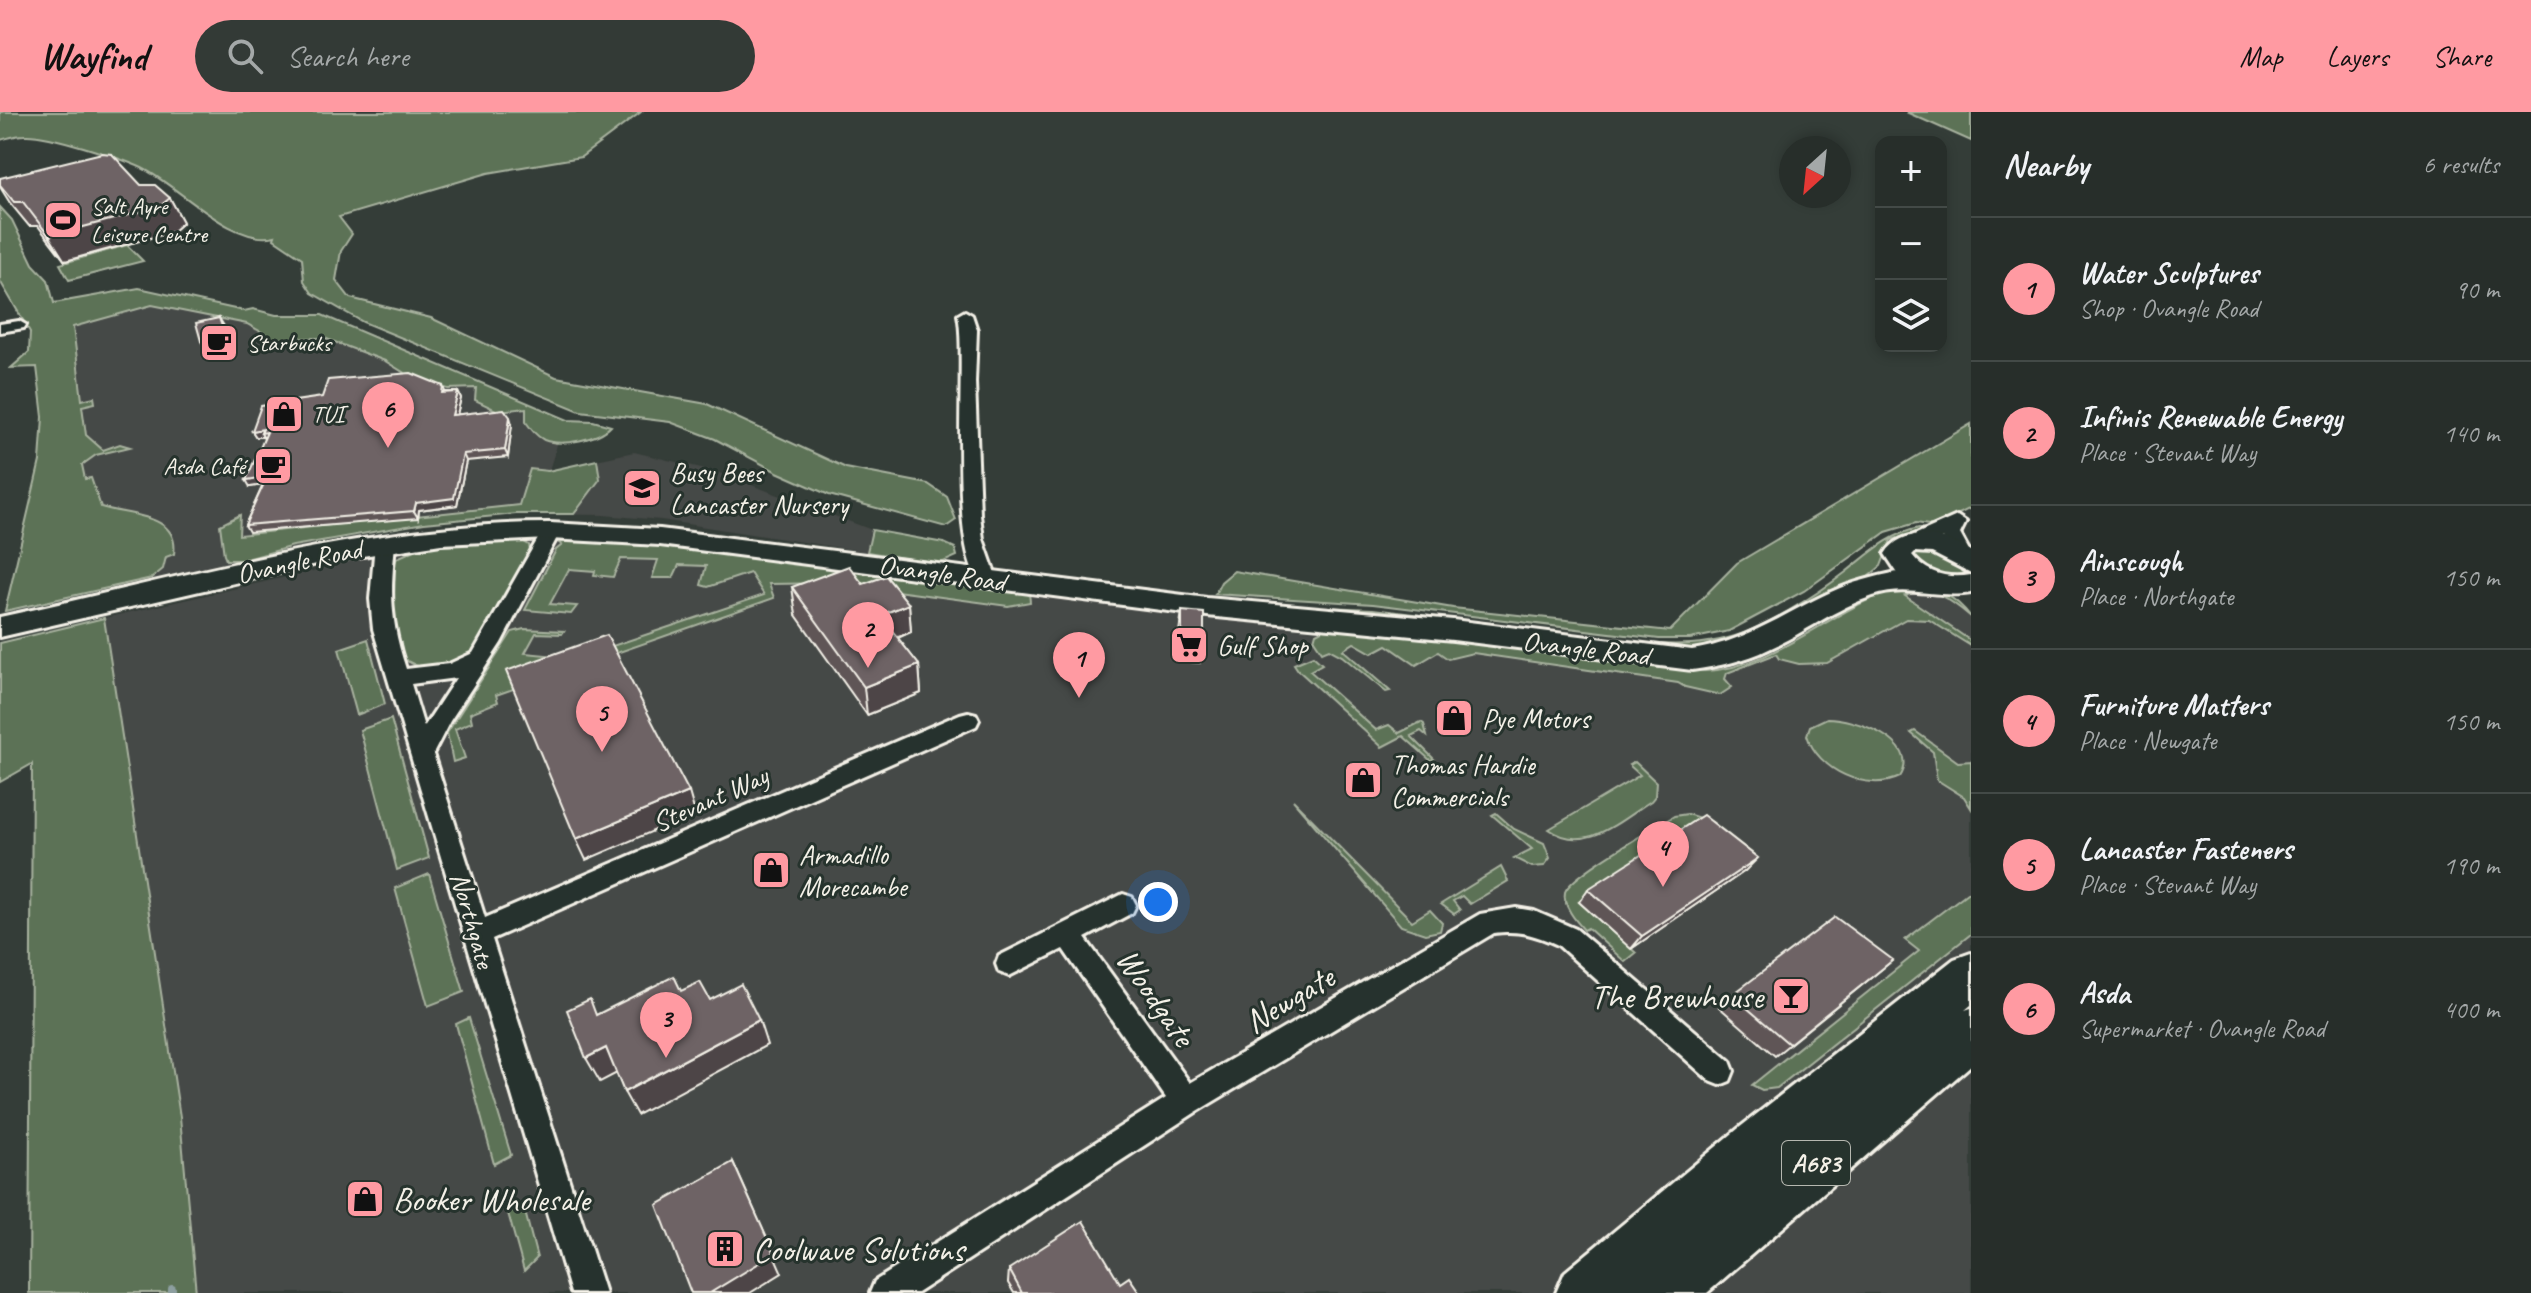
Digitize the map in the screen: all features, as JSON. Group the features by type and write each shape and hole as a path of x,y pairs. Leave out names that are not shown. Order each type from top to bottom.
{"highway":[{"name":"A683","path":"1586,1293 1758,1147 1971,975"},
{"name":"A683","path":"1661,1293 1971,1032"}],"main road":[{"name":"Ovangle Road","path":"8,625 385,544 443,536 552,530 698,541 1207,607 1453,630 1692,660 1733,655 1765,643 1829,604 1873,584 1905,549"},
{"path":"1933,582 1913,572 1905,549 1931,544 1968,565"},
{"name":"Ovangle Road","path":"1873,584 1903,580 1958,586 1968,565"}],"street":[{"path":"965,315 969,330 967,382 971,515 974,539 987,579"},
{"path":"0,328 19,325"},
{"name":"Ovangle Road","path":"1905,549 1964,518"},
{"name":"Ovangle Road","path":"1964,518 1951,534 1968,565"},
{"path":"423,751 441,717 482,657 552,530"},
{"name":"Northgate","path":"385,544 380,608 398,678 588,1293"},
{"path":"398,678 453,671 482,657"},
{"name":"Stevant Way","path":"476,934 968,720"},
{"path":"1009,964 1123,905"},
{"name":"Newgate","path":"887,1293 1186,1102 1489,922 1502,919 1534,922 1567,937 1720,1071"},
{"name":"Woodgate","path":"1067,934 1186,1102"}],"shaded area":[{"path":"152,305 247,324 274,339 323,338 385,361 411,377 448,389 477,388 526,408 544,439 558,442 549,470 634,452 714,471 872,530 867,552 661,520 603,515 516,514 376,530 108,588 106,546 81,465 86,441 73,327"},
{"path":"573,533 1318,631 1704,671 1722,670 1779,650 1869,600 1919,587 1951,598 1971,616 1971,1293 196,1293 180,1117 104,618 317,570 370,552 480,536"}],"green space":[{"path":"0,112 641,112 581,157 488,173 339,217 352,234 341,251 336,280 350,298 431,318 556,377 707,404 846,468 928,484 947,497 956,520 946,527 829,495 715,439 670,422 580,411 363,322 312,293 304,281 302,258 274,239 275,236 259,237 242,233 207,213 157,177 118,158 35,135 0,140"},
{"path":"1906,112 1971,112 1971,141"},
{"path":"0,207 12,220 33,264 48,280 54,303 139,288 244,311 253,309 276,315 322,315 568,420 593,421 611,426 598,435 580,440 560,443 544,440 526,422 526,408 498,411 475,400 476,388 448,389 411,377 385,361 324,338 274,339 247,324 152,305 73,327 82,400 94,397 95,403 82,406 86,435 103,450 120,444 130,447 96,455 82,465 85,479 91,478 101,507 161,523 174,541 174,554 166,557 163,569 152,578 5,611 40,461 43,417 37,367 11,368 29,352 30,332 0,281"},
{"path":"127,245 143,261 69,280 60,264"},
{"path":"1971,424 1971,508 1935,526 1916,523 1886,532 1804,591 1729,631 1690,639 1659,639 1373,604 1215,594 1221,582 1234,571 1453,608 1670,631 1737,563"},
{"path":"597,460 600,479 574,514 516,514 424,523 293,546 243,560 226,560 224,555 220,525 240,515 239,535 519,505 530,469 548,471"},
{"path":"1919,528 1931,529 1891,540 1881,566 1868,577 1748,638 1696,650 1660,649 1324,607 1373,609 1654,644 1709,642 1742,633 1773,619 1820,591 1889,540"},
{"path":"872,530 944,543 955,548 957,556 939,564 867,552"},
{"path":"583,538 700,549 1029,593 1030,602 1008,606 837,583 769,584 774,598 496,695 498,702 470,713 472,722 455,729 465,758 453,762 447,733 512,632 524,629 564,631 562,634 536,633 525,653 577,658 764,595 750,573 708,587 701,585 706,566 679,565 673,578 652,578 658,560 621,559 613,577 594,575 595,571 569,569 550,604 577,606 571,614 525,610 556,550 562,545 559,543"},
{"path":"520,540 529,545 531,555 475,652 455,664 421,668 405,660 390,595 397,558 426,545"},
{"path":"1929,550 1964,568 1963,576 1935,576 1914,559 1916,552"},
{"path":"1905,587 1935,591 1956,601 1971,617 1948,600 1932,593 1905,596 1971,641 1971,646 1929,620 1906,619 1827,663 1799,664 1779,659 1776,654 1727,673 1725,679 1732,687 1720,695 1678,683 1473,653 1448,659 1438,652 1416,665 1387,645 1372,653 1354,643 1343,650 1390,691 1386,692 1342,656 1329,649 1322,652 1314,640 1316,633 1327,627 1443,636 1705,671 1749,662 1870,599"},
{"path":"104,618 180,1117 196,1293 29,1293 32,764 0,782 0,643"},
{"path":"368,639 385,704 357,715 339,649"},
{"path":"1313,656 1322,664 1310,671 1376,730 1389,725 1399,733 1421,722 1424,724 1427,736 1421,731 1411,736 1434,759 1430,760 1403,736 1382,747 1294,664"},
{"path":"1827,718 1868,727 1894,743 1902,753 1905,764 1900,777 1873,782 1859,780 1832,768 1821,759 1807,735 1810,726"},
{"path":"391,719 429,858 397,870 360,730"},
{"path":"1915,731 1958,762 1971,761 1971,808 1964,797 1937,780 1933,752 1911,733"},
{"path":"1635,762 1656,782 1655,796 1651,801 1614,826 1589,837 1562,836 1549,829 1640,775 1629,765"},
{"path":"1293,800 1412,921 1430,910 1442,923 1440,931 1425,934 1401,926"},
{"path":"1496,813 1514,829 1544,843 1550,858 1544,866 1532,867 1514,858 1532,849 1492,815"},
{"path":"1687,814 1712,822 1753,854 1737,865 1579,902 1636,953 1625,962 1588,928 1584,930 1568,907 1565,892 1581,875 1614,852 1674,816"},
{"path":"1501,867 1508,881 1470,904 1462,896 1453,901 1460,910 1454,914 1441,904"},
{"path":"429,874 464,992 428,1006 395,888"},
{"path":"1971,890 1971,934 1777,1088 1762,1090 1752,1085 1919,951 1905,940"},
{"path":"469,1018 511,1155 494,1164 456,1024"},
{"path":"523,1204 537,1258 524,1271 508,1213"}],"building":[{"path":"102,153 112,154 141,185 155,185 170,198 159,207 49,236 23,202 14,202 0,185 0,178"},
{"path":"219,318 225,335 201,341 196,323"},
{"path":"411,373 443,386 442,393 458,392 452,415 504,409 510,417 505,450 463,454 454,498 416,503 414,511 245,525 267,477 246,480 267,432 261,433 263,429 252,431 261,406 322,397 328,380"},
{"path":"849,566 863,584 886,576 909,604 880,615 919,665 864,687 792,587"},
{"path":"1182,611 1204,613 1204,642 1182,640"},
{"path":"607,635 689,792 576,839 506,671"},
{"path":"1703,815 1758,858 1642,936 1588,889"},
{"name":"The Brewhouse","path":"1835,917 1893,960 1789,1044 1732,995"},
{"path":"674,976 681,991 700,982 710,1000 741,984 759,1020 624,1092 606,1048 586,1058 567,1010 590,999 596,1015"},
{"name":"Coolwave Solutions","path":"733,1162 774,1254 710,1293 691,1293 657,1205"},
{"path":"1083,1221 1120,1283 1129,1277 1140,1293 1022,1293 1009,1269"}],"place":[{"name":"Salt Ayre Leisure Centre","path":"63,220"},
{"name":"Starbucks","path":"219,343"},
{"name":"TUI","path":"284,414"},
{"name":"Asda","path":"388,448"},
{"name":"Asda Café","path":"273,466"},
{"name":"Busy Bees Lancaster Nursery","path":"642,488"},
{"name":"Gulf Shop","path":"1189,645"},
{"name":"Infinis Renewable Energy","path":"868,668"},
{"name":"Water Sculptures","path":"1079,698"},
{"name":"Pye Motors","path":"1454,718"},
{"name":"Lancaster Fasteners","path":"602,752"},
{"name":"Thomas Hardie Commercials","path":"1363,780"},
{"name":"Armadillo Morecambe","path":"771,870"},
{"name":"Furniture Matters","path":"1663,887"},
{"name":"The Brewhouse","path":"1791,996"},
{"name":"Ainscough","path":"666,1058"},
{"name":"Booker Wholesale","path":"365,1199"},
{"name":"Coolwave Solutions","path":"725,1249"}]}
